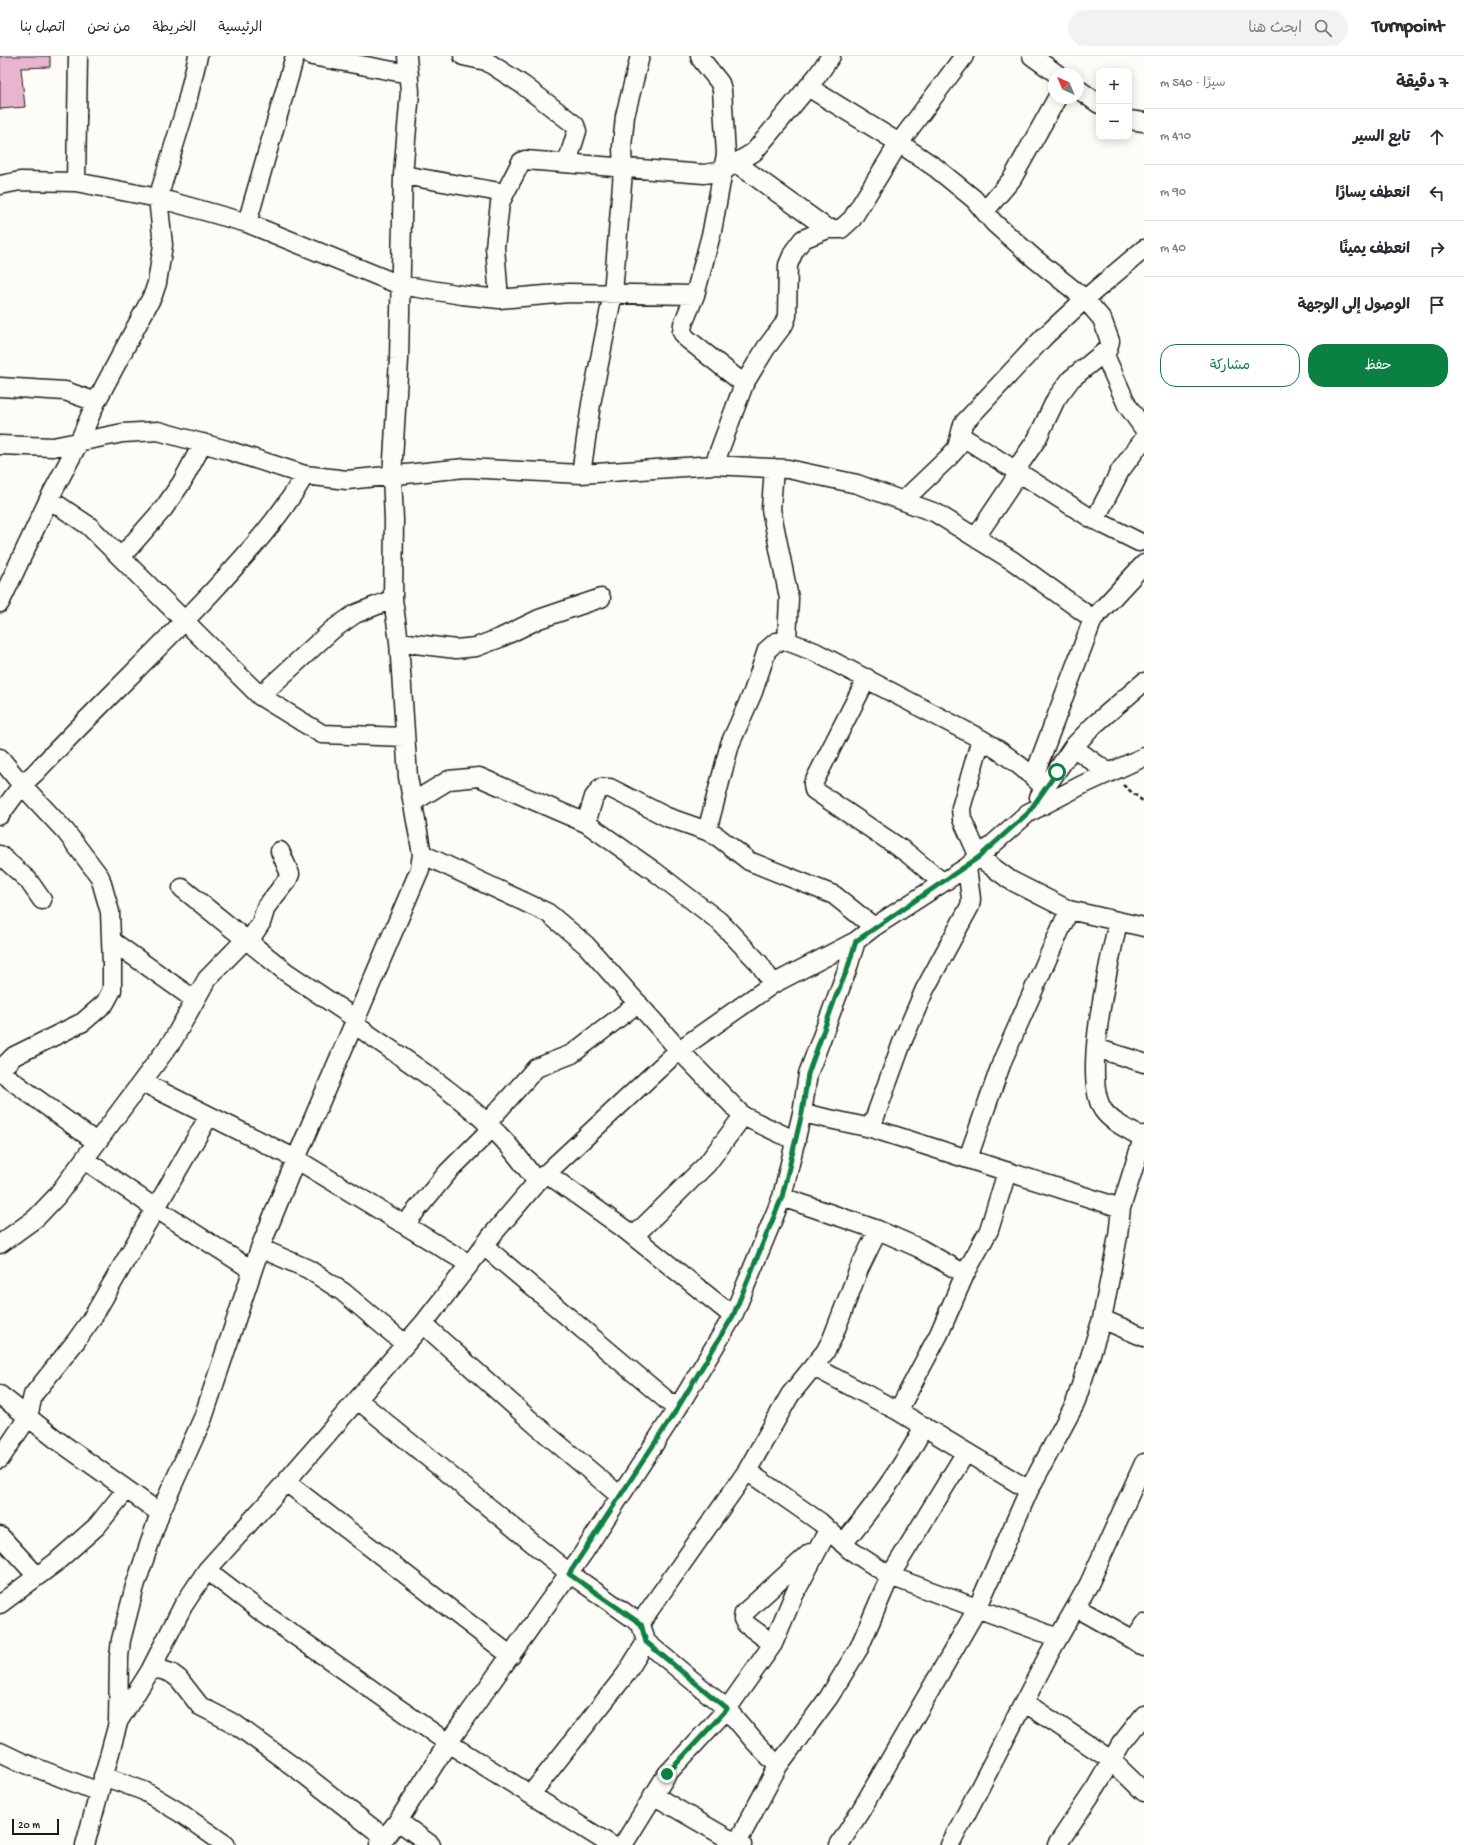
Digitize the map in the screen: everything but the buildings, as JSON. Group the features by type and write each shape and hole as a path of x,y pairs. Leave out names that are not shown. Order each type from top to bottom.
{"street":[{"path":"76,182 78,56"},
{"path":"0,603 49,499 79,442 96,402 153,295 157,283 163,245 158,198 185,110 198,56"},
{"path":"247,223 295,56"},
{"path":"312,56 409,74"},
{"path":"85,1845 118,1723 119,1658 122,1640 135,1586 160,1513 203,1418 260,1248 296,1159 420,869 422,854 408,777 399,642 393,598 394,520 392,476 399,359 403,175 410,92 407,56"},
{"path":"581,474 591,404 613,293 623,166 622,146 625,116 640,56"},
{"path":"700,56 720,84 722,90 726,154 730,167 695,295 683,324 682,332 686,338 744,384"},
{"path":"499,299 495,247 500,203 521,162 525,160 623,166 704,174 730,167 754,152 808,87 831,56"},
{"path":"714,465 744,384 766,348 784,324 787,316 788,265 794,251 804,239 828,229 841,229 852,219 899,143 964,56"},
{"path":"1032,56 1049,68"},
{"path":"473,57 486,60 523,85 574,125 577,131 567,163"},
{"path":"808,87 899,143 936,168 969,194 994,223 1029,254 1085,299 1102,319 1110,341 1108,349 1071,379 1056,399 1037,439 976,537"},
{"path":"1084,93 1096,102"},
{"path":"985,211 1012,179 1054,104"},
{"path":"1132,120 1144,122"},
{"path":"730,167 828,229"},
{"path":"403,175 505,193"},
{"path":"0,185 20,182 76,182 158,198 247,223 400,285 462,295 499,299 570,294 613,293 695,295"},
{"path":"903,501 957,448 963,424 1044,337 1085,299 1144,249"},
{"path":"1104,353 1127,405 1144,429"},
{"path":"0,387 65,391 96,402"},
{"path":"0,445 53,447 123,433 158,431 203,443 305,475 347,480 465,468 581,474 714,465 788,469 857,484 936,513 1013,561 1093,619"},
{"path":"961,436 1095,520 1139,542"},
{"path":"1095,520 1120,472 1144,439"},
{"path":"121,557 164,508 182,482 203,443"},
{"path":"774,468 771,509 789,598 787,641"},
{"path":"0,815 22,785 185,621 234,568 283,511 305,475"},
{"path":"49,499 89,526 260,696 322,734 405,737"},
{"path":"1045,788 1093,619 1144,564"},
{"path":"260,696 332,630 355,614 393,598"},
{"path":"399,642 456,649 476,647 500,638 539,619 601,598"},
{"path":"707,831 730,744 754,692 767,650 776,642 787,641 815,652 981,739 1006,754 1045,788"},
{"path":"867,678 812,784 814,790 907,853 942,882"},
{"path":"118,1723 150,1671 183,1606 207,1570 358,1400 423,1324 469,1264 542,1177 678,1050 774,984 856,941 874,927 973,862 1028,813 1073,747 1094,725 1144,682"},
{"path":"871,1128 903,1040 925,989 970,906 973,862 962,819 961,808 981,739"},
{"path":"1073,747 1109,773"},
{"path":"1045,788 1109,773 1144,757"},
{"path":"0,758 22,785 66,832 100,877 110,912 112,941 112,990 104,1003 82,1022 14,1056 0,1071 96,1142"},
{"path":"413,802 449,780 479,777 586,823 654,871 718,921 759,963 774,984"},
{"path":"586,823 594,797 601,788 610,788 667,817 707,831 718,837 749,861 834,895 874,927"},
{"path":"0,1244 36,1218 46,1208 85,1160 96,1142 181,1030 207,978 247,940 261,923 266,907 288,879 290,874 280,851"},
{"path":"422,854 548,913 586,945 678,1050 743,1116 796,1141"},
{"path":"0,855 28,880 42,900"},
{"path":"973,862 1069,910 1144,927"},
{"path":"182,888 286,972 438,1082 490,1125 542,1177 634,1236 733,1316"},
{"path":"968,1158 1003,1059 1069,910"},
{"path":"839,1845 861,1810 977,1609 1029,1490 1075,1404 1102,1319 1121,1208 1143,1136 1108,1117 1102,1109 1096,1094 1096,1048 1098,1022 1118,921"},
{"path":"112,941 195,1000"},
{"path":"150,1671 159,1669 171,1673 179,1679 200,1706 234,1724 305,1775 382,1842 448,1743 569,1574 677,1409 733,1316 782,1197 802,1113 808,1074 847,970 856,941"},
{"path":"405,1224 448,1172 490,1125 536,1068 572,1054 638,1003"},
{"path":"1096,1048 1144,1063"},
{"path":"142,1082 296,1159 469,1264"},
{"path":"802,1113 871,1128 1121,1208"},
{"path":"0,1459 28,1417 33,1395 91,1320 122,1270 155,1208 209,1116"},
{"path":"634,1236 707,1164 743,1116"},
{"path":"85,1160 155,1208 252,1270"},
{"path":"898,1411 939,1334 965,1274 989,1230 1007,1172"},
{"path":"782,1197 878,1230 919,1248 965,1274"},
{"path":"641,1624 747,1471 790,1395 814,1366 832,1339 859,1269 878,1230"},
{"path":"484,1246 677,1409"},
{"path":"260,1248 308,1269 343,1292 405,1344"},
{"path":"1102,1319 1144,1337"},
{"path":"423,1324 537,1426 620,1496"},
{"path":"814,1366 898,1411 1029,1490"},
{"path":"0,1395 126,1490 160,1513"},
{"path":"358,1400 569,1574 641,1624 646,1642 727,1709 754,1741 778,1766"},
{"path":"843,1544 892,1481 913,1448 924,1426"},
{"path":"653,1795 738,1844 778,1766 829,1697 859,1648 890,1576 966,1452"},
{"path":"950,1845 1058,1638 1077,1608 1108,1545 1144,1463"},
{"path":"623,1845 667,1774 727,1709 773,1644 793,1597 824,1537 820,1522 747,1471"},
{"path":"286,1482 511,1656"},
{"path":"0,1604 55,1563 97,1526 126,1490"},
{"path":"0,1536 37,1576"},
{"path":"824,1537 843,1544 890,1576 906,1580 977,1609 1058,1638"},
{"path":"773,1644 746,1624 743,1619 744,1613 824,1537"},
{"path":"207,1570 260,1611 448,1743 611,1845"},
{"path":"1077,1608 1139,1644 1144,1624"},
{"path":"530,1794 626,1674 646,1642"},
{"path":"1024,1702 1111,1760 1144,1792"},
{"path":"1057,1845 1096,1787 1121,1744 1144,1715"},
{"path":"0,1752 21,1762 101,1784 144,1791 179,1812 226,1845"},
{"path":"398,1820 431,1845"}],"path":[{"path":"1109,773 1144,802"}],"route":[{"path":"667,1774 727,1709 646,1642 641,1624 569,1574 677,1409 733,1316 782,1197 802,1113 808,1074 847,970 856,941 874,927 979,857 1028,813 1057,772"}]}
